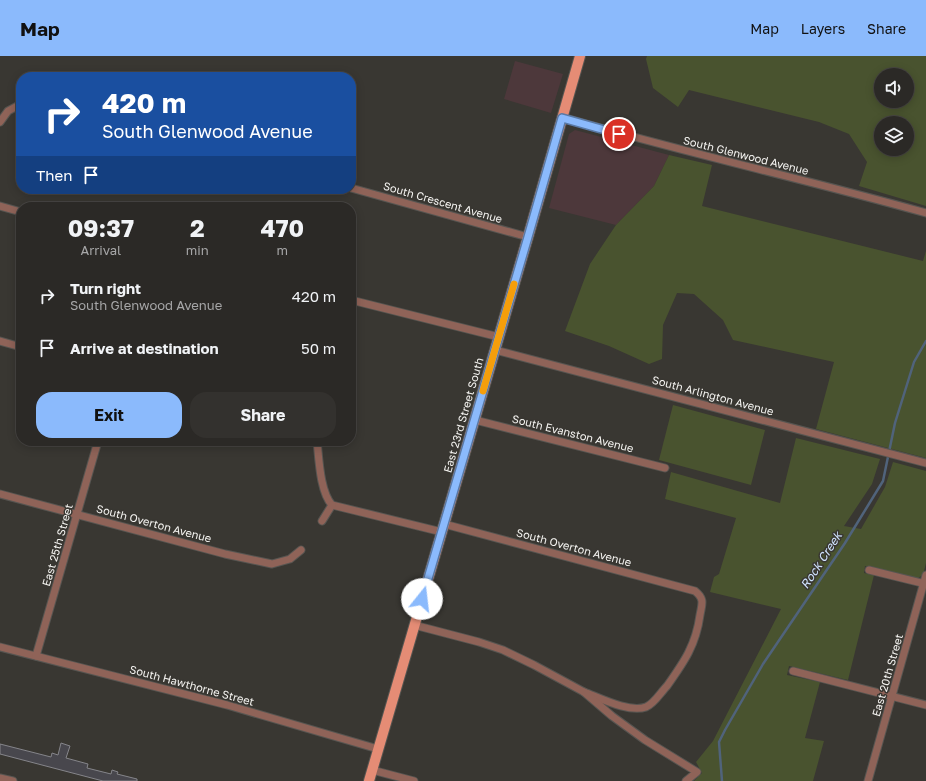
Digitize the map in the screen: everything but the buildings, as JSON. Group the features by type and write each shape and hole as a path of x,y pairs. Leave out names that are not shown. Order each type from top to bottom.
{"main road":[{"name":"East 23rd Street South","path":"369,781 580,56"}],"street":[{"path":"0,122 8,110 16,106"},
{"name":"South Glenwood Avenue","path":"562,118 638,139 858,194 926,213"},
{"name":"South Crescent Avenue","path":"356,189 528,237"},
{"path":"0,206 16,211"},
{"path":"356,301 499,337"},
{"path":"0,341 16,345"},
{"name":"South Arlington Avenue","path":"495,350 926,463"},
{"name":"South Evanston Avenue","path":"475,420 665,468"},
{"name":"East 25th Street","path":"36,656 97,446"},
{"path":"318,446 323,487 328,500 332,505 322,521"},
{"name":"South Overton Avenue","path":"0,494 225,554 272,564 290,559 301,550"},
{"name":"South Overton Avenue","path":"332,505 443,528 695,591 700,595 702,601 698,631 692,647 680,668 659,696 647,707 636,709 621,706 584,692"},
{"path":"869,570 925,584"},
{"name":"East 20th Street","path":"868,781 925,584 926,576"},
{"path":"414,625 504,650 584,692 612,716 645,740 697,772 686,781"},
{"name":"South Hawthorne Street","path":"0,646 227,705 378,749"},
{"path":"793,671 926,705"},
{"path":"372,770 414,781"},
{"path":"0,778 13,781"}],"shaded area":[{"path":"515,61 563,74 551,113 504,99"},
{"path":"575,130 669,155 654,186 616,225 549,208 569,134"}],"green space":[{"path":"647,56 926,56 926,206 859,186 867,162 849,134 819,122 689,90 678,107 653,88 646,59"},
{"path":"669,155 712,165 702,206 923,261 926,251 926,458 816,429 834,362 733,340 723,320 694,294 677,293 663,325 662,359 649,364 609,346 565,331 590,264 616,225 654,186"},
{"path":"673,405 765,430 751,485 659,460"},
{"path":"796,438 880,459 872,484 844,526 861,529 885,487 893,462 926,471 926,563 923,575 918,578 865,566 864,573 874,575 848,680 789,666 787,675 820,682 805,738 824,741 813,781 694,781 702,773 696,762 713,741 781,609 710,592 714,577 719,574 736,518 665,499 671,472 780,503"}],"waterway":[{"name":"Rock Creek","path":"722,781 719,742 725,730 763,664 845,543 883,481 895,423 914,362 926,341"}],"slow traffic":[{"path":"483,391 514,284"}],"route":[{"path":"422,599 562,118 619,134"}]}
